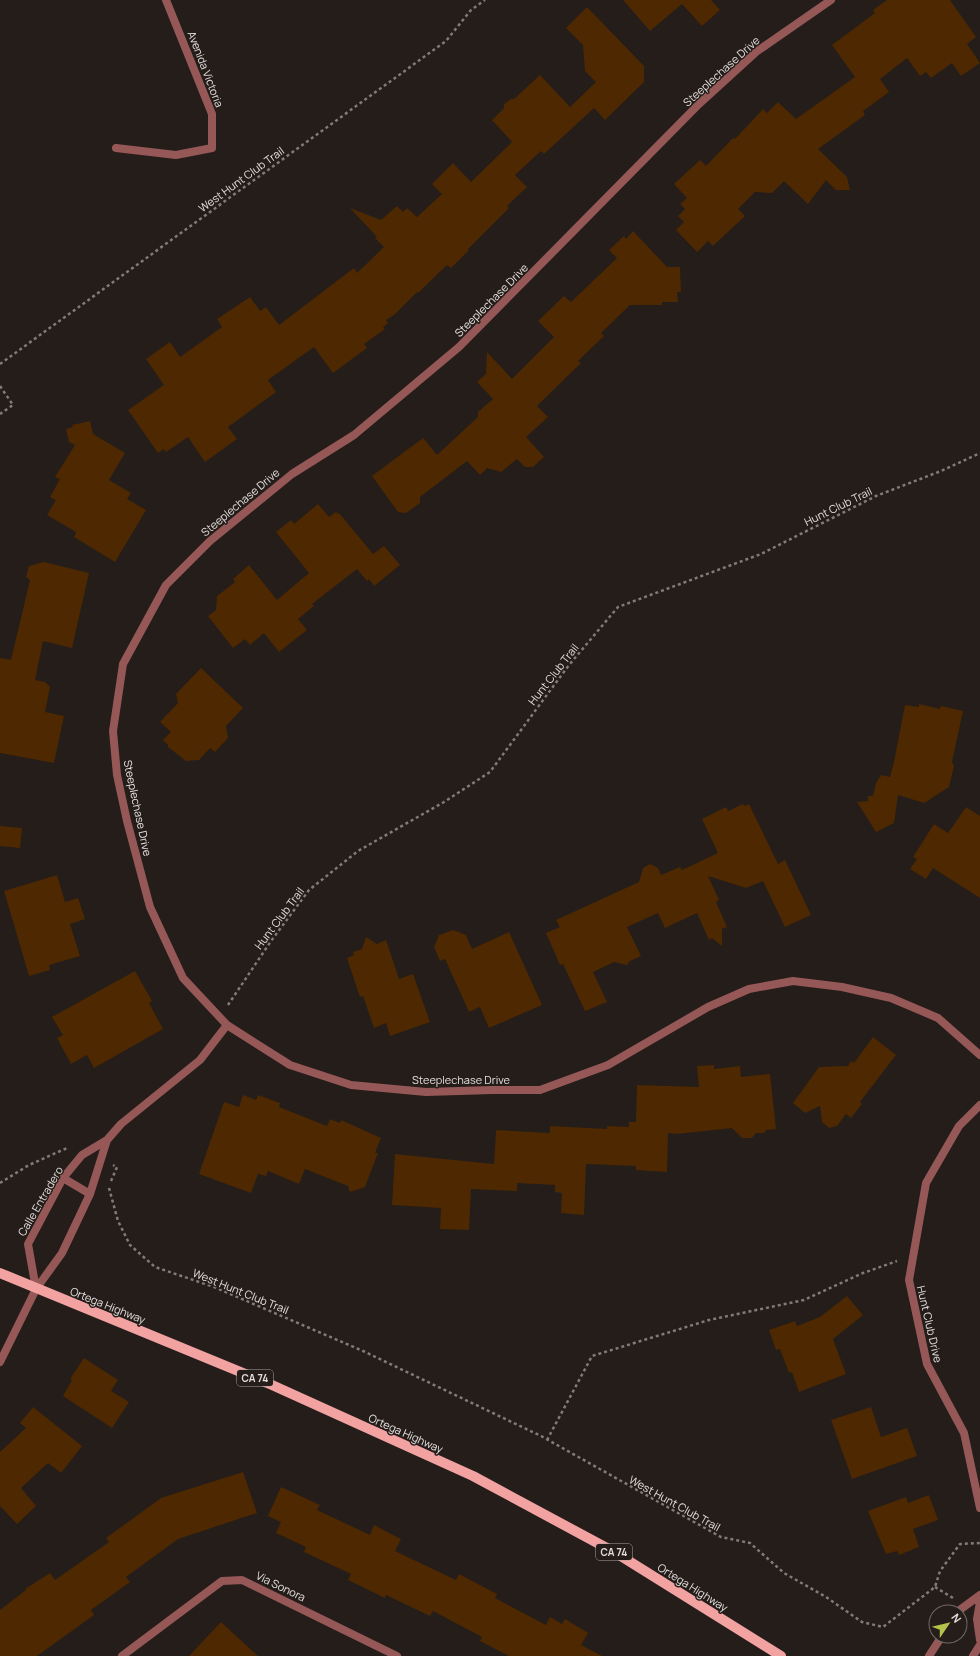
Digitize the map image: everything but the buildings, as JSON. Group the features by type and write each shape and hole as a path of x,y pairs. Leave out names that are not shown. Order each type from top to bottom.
{"main road":[{"name":"Ortega Highway","path":"0,1273 272,1385 473,1476 616,1553 781,1656"}],"street":[{"name":"Avenida Victoria","path":"116,148 176,155 212,148 212,114 166,0"},
{"name":"Steeplechase Drive","path":"831,0 756,52 699,104 460,347 354,435 292,474 210,541 166,585 123,664 113,731 117,775 127,821 150,907 184,978 227,1025 290,1065 351,1085 426,1092 540,1090 608,1065 708,1007 749,989 793,981 842,987 890,998 938,1018 980,1055"},
{"name":"Calle Entradero","path":"36,1289 28,1244 63,1178 82,1155 106,1140 121,1124 170,1086 200,1060 227,1025"},
{"name":"Hunt Club Drive","path":"980,1105 959,1126 926,1183 909,1280 927,1364 964,1433 980,1508"},
{"name":"Calle Entradero","path":"0,1362 36,1289 59,1259 90,1194 106,1140"},
{"path":"63,1178 90,1194"},
{"name":"Via Sonora","path":"122,1656 222,1581 242,1580 397,1656"},
{"path":"968,1604 980,1595"},
{"path":"980,1602 977,1619 980,1640"},
{"path":"929,1656 937,1644"},
{"path":"973,1656 980,1646"}],"path":[{"name":"West Hunt Club Trail","path":"0,364 446,41 471,10 485,0"},
{"path":"0,386 13,405 0,414"},
{"name":"Hunt Club Trail","path":"220,1017 271,941 309,890 358,851 444,802 490,772 568,666 618,607 761,554 876,496 941,472 980,453"},
{"path":"0,1184 29,1165 72,1146 83,1142 92,1148"},
{"name":"West Hunt Club Trail","path":"102,1156 116,1167 109,1189 118,1221 130,1245 154,1267 214,1287 363,1351 547,1440 721,1538 750,1542 784,1573 826,1597 862,1622 883,1627 935,1587 940,1571 960,1544 980,1543"},
{"path":"547,1440 592,1356 709,1320 804,1300 863,1273 913,1255"}]}
